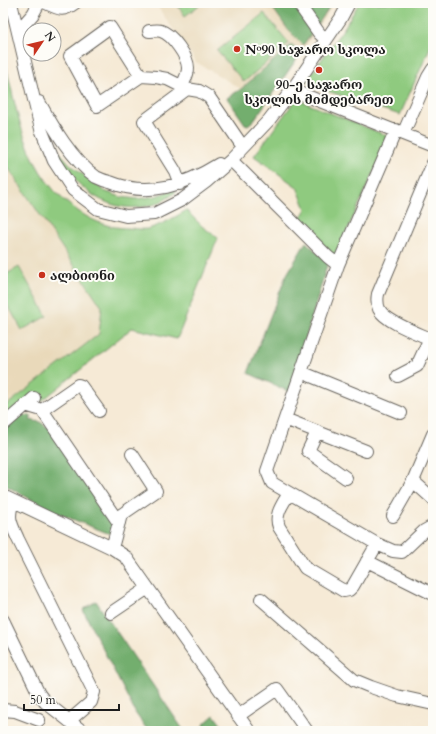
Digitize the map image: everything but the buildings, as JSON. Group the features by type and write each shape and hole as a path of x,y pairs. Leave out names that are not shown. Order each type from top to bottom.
{"street":[{"path":"11,3 41,129 54,161 73,190 98,209 126,216 154,214 182,200 206,182 238,153 269,120 292,90 341,18 349,3"},
{"path":"18,31 33,14 39,3"},
{"path":"46,3 59,9 67,9 74,3"},
{"path":"298,3 326,40"},
{"path":"141,76 110,27 70,56 97,106 141,76 156,76 167,79 184,88 199,91 209,97 238,153 328,257 338,265"},
{"path":"149,31 162,31 172,37 180,49 188,66 188,73 184,88 144,121 175,171 180,184"},
{"path":"433,69 399,132 338,265 267,471 272,483 377,544 393,551 402,552 424,531 433,526"},
{"path":"32,90 52,125 73,155 96,177 122,187 152,190 180,184 207,171 238,153"},
{"path":"292,90 433,146"},
{"path":"398,376 417,366 431,339 387,319 379,309 377,302 378,294 433,163"},
{"path":"301,372 401,413"},
{"path":"42,410 78,385 82,386 99,411"},
{"path":"3,424 30,401 42,410 119,523"},
{"path":"285,419 366,451"},
{"path":"317,432 308,451 346,478"},
{"path":"393,516 413,481 433,434"},
{"path":"112,548 121,515 156,491 132,454"},
{"path":"413,481 433,499"},
{"path":"289,493 277,515 279,527 305,568 344,591 349,590 353,586 377,544"},
{"path":"8,499 112,548 126,557 247,730"},
{"path":"8,499 10,520 18,539 94,692 91,702 69,721"},
{"path":"367,561 433,594"},
{"path":"111,613 148,588"},
{"path":"261,599 354,680 397,696 433,704"},
{"path":"3,620 45,702 82,731"},
{"path":"238,716 277,689 307,731"},
{"path":"3,710 15,711 39,720"}],"shaded area":[{"name":"№90 საჯარო სკოლა","path":"155,3 334,3 301,53 291,45 241,89 196,62"},
{"name":"ალბიონი","path":"3,160 102,307 99,334 3,408"}],"green space":[{"path":"176,3 202,3 185,16"},
{"path":"269,3 296,3 315,29 303,45 289,31"},
{"path":"300,3 332,3 317,26"},
{"path":"359,3 433,3 433,41 400,115 312,86 307,80 344,28"},
{"path":"264,13 289,43 244,82 217,51"},
{"path":"291,45 301,53 254,120 248,125 245,124 227,98 241,89"},
{"path":"3,53 19,120 26,142 35,162 47,181 62,198 81,213 92,219 109,226 121,228 148,229 168,221 186,210 203,227 218,238 177,339 132,328 38,404 3,419 3,408 99,334 102,307 3,160"},
{"path":"296,99 390,137 335,257 299,220 306,209 297,187 254,156"},
{"path":"50,134 59,152 70,164 104,191 121,197 137,199 156,196 174,189 176,192 159,203 138,207 113,205 101,200 80,185 62,165 46,136"},
{"path":"306,242 328,262 290,392 248,373 286,276"},
{"path":"19,267 47,316 22,330 3,297 3,276"},
{"path":"22,415 32,416 30,420 40,422 50,429 113,524 110,534 52,511 3,484 3,431"},
{"path":"96,601 184,731 148,731 136,714 83,610"},
{"path":"214,715 226,731 203,731 203,725"}],"place":[{"name":"№90 საჯარო სკოლა","path":"237,49"},
{"name":"90-ე საჯარო სკოლის მიმდებარეთ","path":"319,70"},
{"name":"ალბიონი","path":"42,275"}]}
